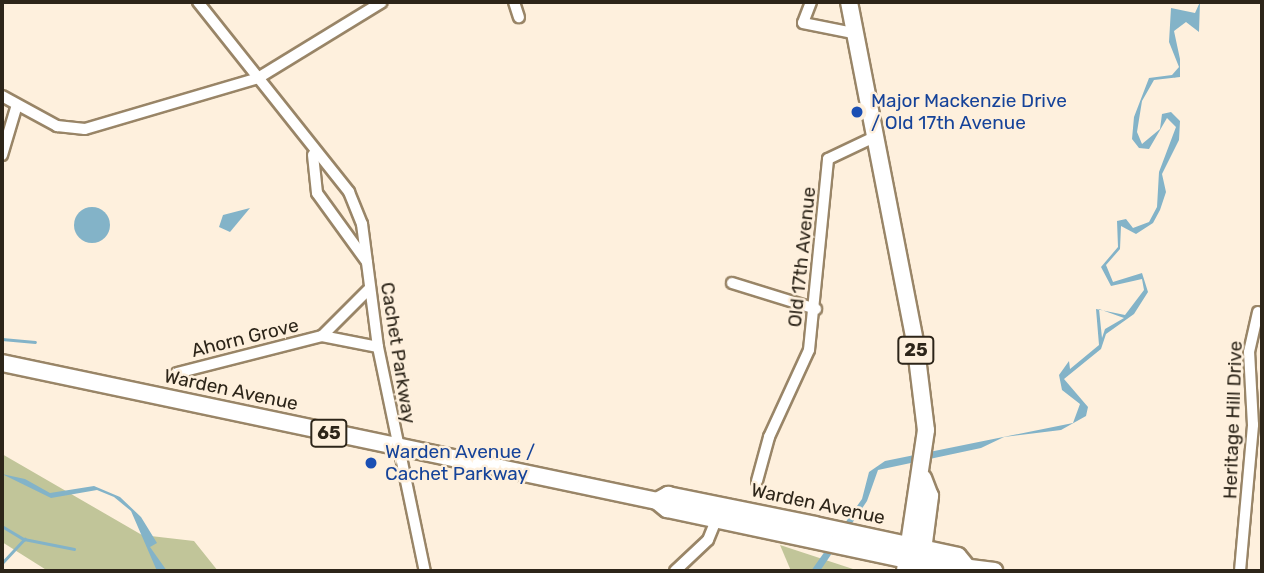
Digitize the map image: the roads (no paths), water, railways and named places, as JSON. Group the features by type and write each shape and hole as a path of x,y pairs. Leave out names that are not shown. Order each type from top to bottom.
{"main road":[{"name":"25","path":"849,2 872,138 915,341 926,430 914,560"},
{"name":"Warden Avenue","path":"2,363 657,501 667,509 716,520 914,560 966,565 994,571"},
{"name":"Warden Avenue","path":"657,501 668,495 914,560"}],"street":[{"name":"Cachet Parkway","path":"198,2 258,78 313,155 349,192 367,263 368,290 396,447 425,571"},
{"path":"2,96 16,108 85,130 258,78 382,2"},
{"path":"514,2 519,16"},
{"path":"811,2 803,23 853,33"},
{"path":"2,155 16,108"},
{"name":"Old 17th Avenue","path":"757,481 769,437 809,350 816,309 828,159 872,138"},
{"name":"Cachet Parkway","path":"313,155 317,193 367,263"},
{"path":"732,283 816,309"},
{"name":"Ahorn Grove","path":"322,336 368,290"},
{"name":"Heritage Hill Drive","path":"1240,571 1253,425 1249,352 1258,312"},
{"name":"Ahorn Grove","path":"177,373 322,336 377,347"},
{"path":"675,571 708,540 716,520"}],"water":[{"path":"1200,2 1199,32 1186,22 1174,31 1180,59 1180,77 1154,80 1142,101 1137,132 1142,144 1160,129 1162,114 1171,112 1180,121 1179,140 1162,174 1166,192 1160,210 1153,223 1136,234 1121,226 1120,249 1106,265 1113,282 1142,273 1148,292 1134,314 1106,334 1101,349 1064,379 1088,407 1086,416 1061,430 1004,437 981,448 878,470 867,501 820,571 811,571 862,499 869,472 885,461 1073,423 1080,404 1062,390 1059,375 1069,361 1070,369 1099,345 1096,309 1099,310 1102,338 1105,329 1124,318 1103,310 1125,315 1144,290 1142,279 1111,286 1101,267 1118,247 1117,221 1126,219 1133,228 1149,222 1157,207 1159,172 1176,127 1167,118 1149,149 1139,148 1132,139 1134,117 1149,78 1172,75 1179,67 1169,42 1171,8 1195,13"},
{"path":"92,207 105,212 110,225 105,238 92,243 79,238 74,225 79,212"},
{"path":"250,208 230,232 219,227 223,215"},
{"path":"2,474 25,479 50,493 94,486 120,497 141,517 157,543 150,547 167,571 157,571 131,511 114,497 97,490 51,498"}],"waterway":[{"path":"2,339 35,342"},
{"path":"2,526 24,539 74,549"},
{"path":"2,563 24,539"}],"place":[{"name":"Major Mackenzie Drive / Old 17th Avenue","path":"857,112"},
{"name":"Warden Avenue / Cachet Parkway","path":"371,463"}]}
